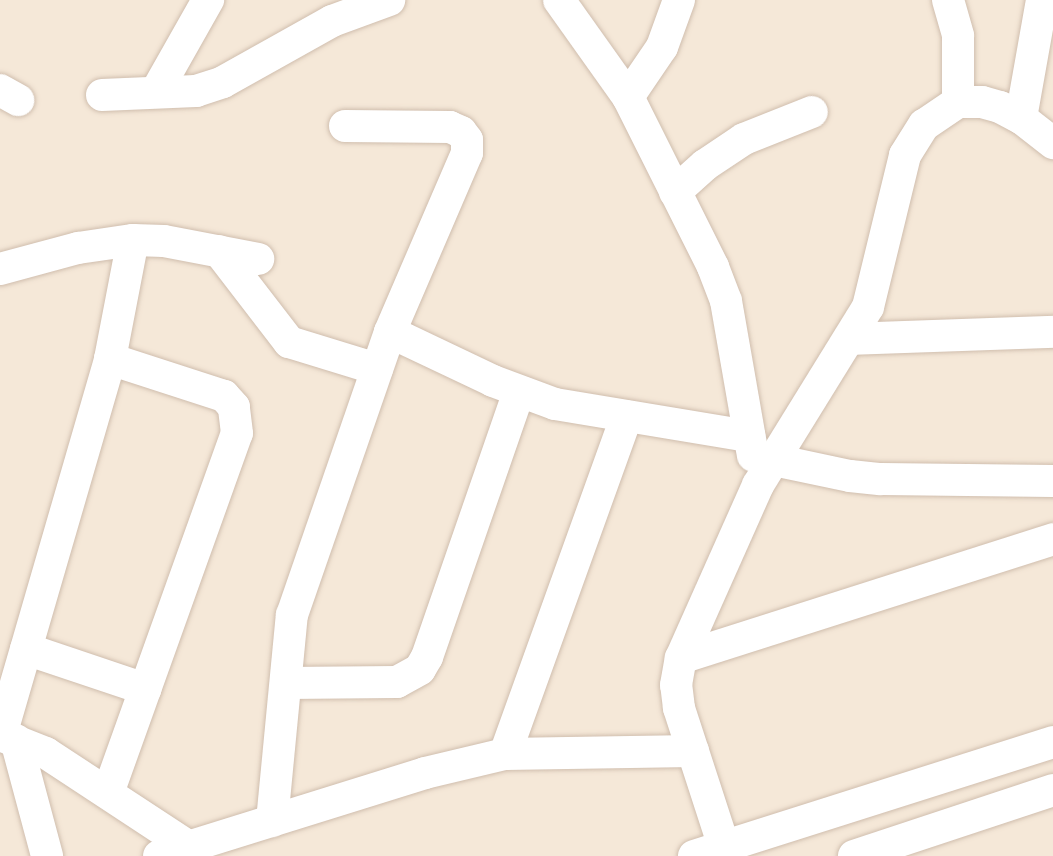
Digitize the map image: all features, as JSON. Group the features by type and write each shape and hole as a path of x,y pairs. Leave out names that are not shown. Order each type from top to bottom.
{"street":[{"path":"156,92 208,0"},
{"path":"102,95 196,90 223,82 332,21 389,0"},
{"path":"559,0 628,97 676,192 726,301 750,436 766,473"},
{"path":"628,97 662,47 679,0"},
{"path":"948,0 958,36 958,102"},
{"path":"1021,118 1042,0"},
{"path":"1053,143 1021,118 982,102 958,102 924,125 905,155 891,203 868,307 766,473 681,658 678,696 715,853 1053,742"},
{"path":"676,192 705,166 744,139 812,112"},
{"path":"272,821 292,615 300,585 390,332 467,153 467,140 461,132 450,127 345,125"},
{"path":"47,856 6,737 26,649 110,359 132,240"},
{"path":"0,269 78,248 132,240 164,241 258,259"},
{"path":"219,251 289,342 377,369"},
{"path":"390,332 519,391 555,404 750,436"},
{"path":"849,339 1053,332"},
{"path":"108,793 237,433 234,407 224,396 110,359"},
{"path":"286,683 397,682 420,668 519,391"},
{"path":"505,754 627,416"},
{"path":"766,473 881,479 1053,481"},
{"path":"681,658 1053,540"},
{"path":"26,649 145,689"},
{"path":"6,737 46,753 108,793 174,851 244,843 272,821 425,773 505,754 693,751"},
{"path":"855,805 862,854 917,846 1053,790"}],"shaded area":[{"path":"0,0 1053,0 1053,856 0,856"}]}
